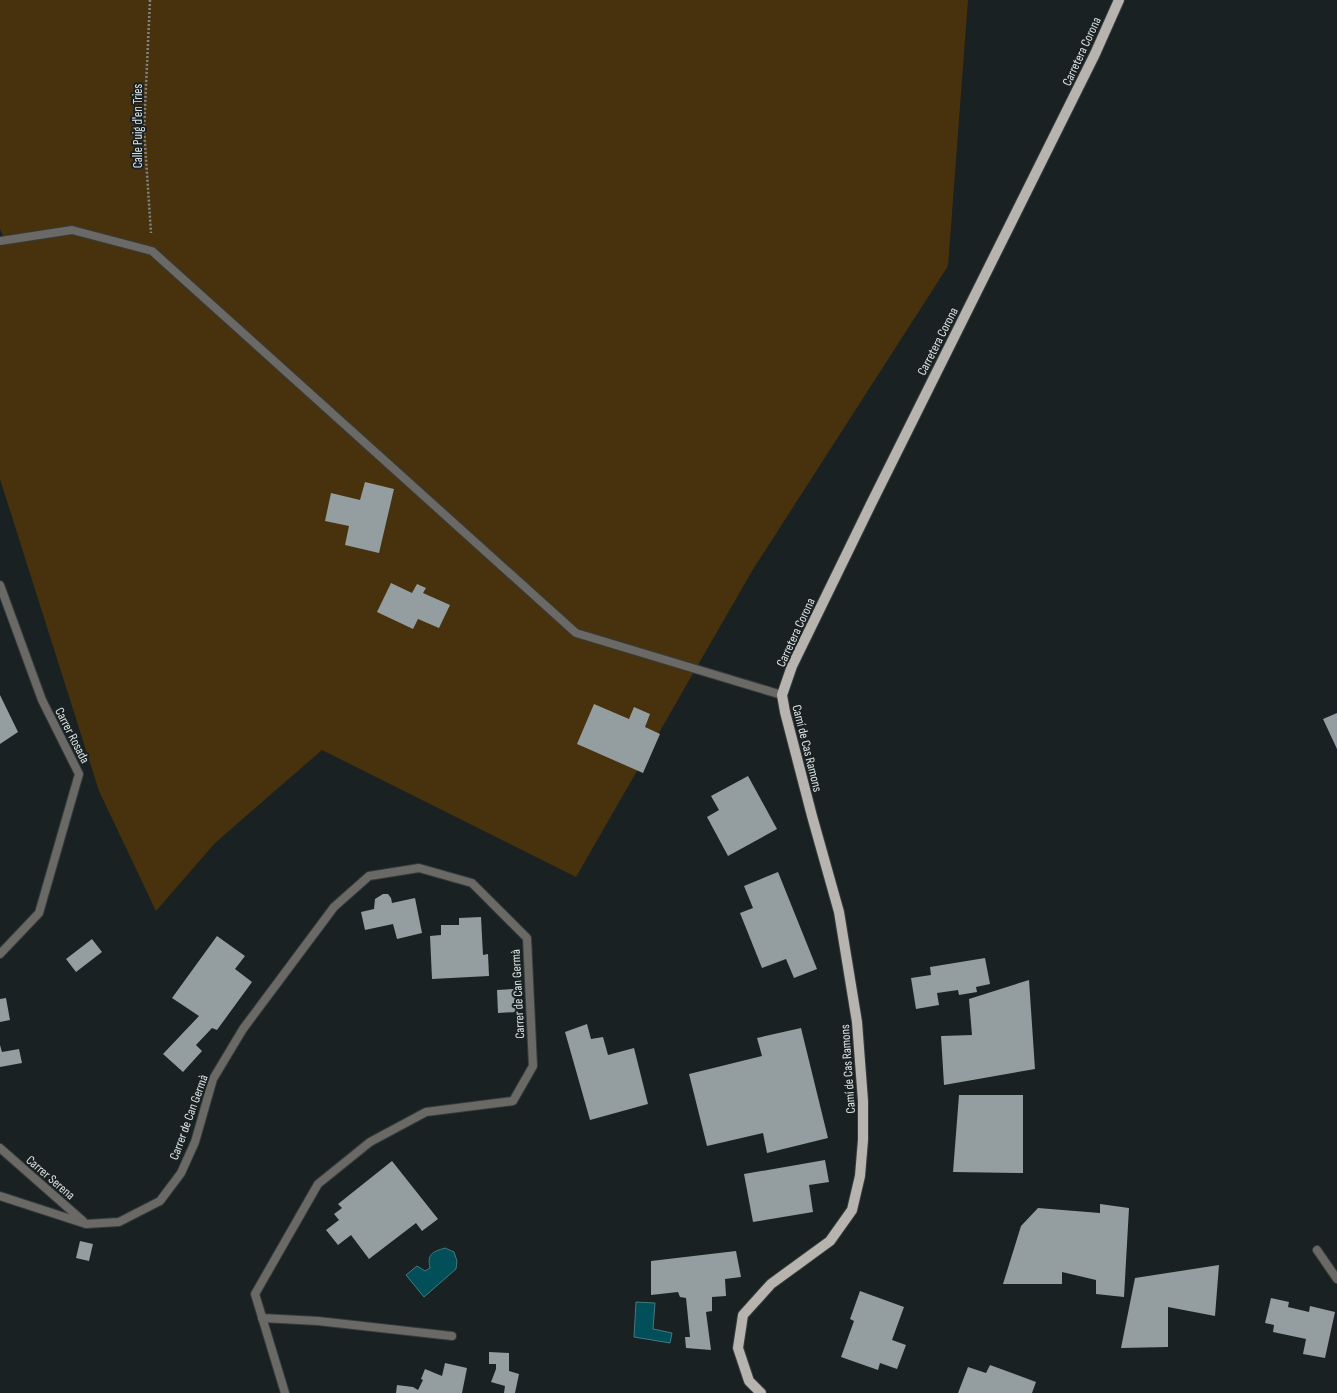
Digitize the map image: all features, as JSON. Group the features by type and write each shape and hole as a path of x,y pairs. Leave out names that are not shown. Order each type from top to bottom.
{"main road":[{"name":"Carretera Corona","path":"782,695 792,666 1095,54 1119,0"},
{"name":"Camí de Cas Ramons","path":"761,1393 749,1381 738,1348 743,1315 771,1284 830,1241 852,1210 860,1176 863,1140 863,1101 857,1022 839,912 812,816 782,695"}],"street":[{"path":"0,241 72,230 152,251 576,633 782,695"},
{"name":"Carrer Rosada","path":"0,585 42,700 79,774 39,913 0,954"},
{"name":"Carrer de Can Germà","path":"0,1196 86,1224 119,1222 160,1201 181,1173 194,1142 213,1079 244,1029 334,907 369,876 419,868 472,883 527,938 532,1066 512,1101 426,1112 370,1142 318,1184 255,1294 285,1393"},
{"name":"Carrer Serena","path":"0,1148 86,1224"},
{"path":"1317,1250 1337,1279"},
{"path":"262,1318 318,1321 452,1336"}],"path":[{"name":"Calle Puig d'en Tries","path":"150,0 144,128 152,251"}],"shaded area":[{"path":"0,0 968,0 948,266 752,571 576,877 322,750 215,843 156,911 99,791 0,479 0,243 5,240 0,229"}],"water":[{"path":"445,1248 454,1252 457,1261 456,1269 424,1297 406,1275 417,1266 425,1271 430,1268 429,1260 432,1254"},
{"path":"636,1302 655,1303 653,1329 672,1333 670,1343 634,1337"}],"building":[{"path":"365,482 394,489 379,553 345,545 349,526 325,521 331,493 360,500"},
{"path":"391,583 412,593 417,584 426,588 423,593 450,605 439,628 418,619 413,629 377,612"},
{"path":"0,695 18,732 0,744"},
{"path":"594,704 629,719 634,707 650,714 645,727 660,734 643,773 577,744"},
{"path":"1337,713 1337,749 1323,719"},
{"path":"748,776 777,829 728,856 707,817 719,810 711,796"},
{"path":"778,872 817,969 794,978 786,959 762,968 740,913 753,908 744,886"},
{"path":"383,894 388,894 392,903 415,898 422,933 397,939 393,924 365,930 361,912 374,909 375,899"},
{"path":"481,917 483,955 488,954 489,976 432,979 430,936 441,935 441,925 459,925 459,918"},
{"path":"217,936 245,956 235,969 252,982 217,1030 212,1028 196,1045 202,1051 183,1072 163,1054 199,1016 172,998"},
{"path":"92,939 102,952 76,972 66,959"},
{"path":"985,958 990,984 976,987 977,992 959,995 958,990 937,993 939,1005 916,1009 911,978 931,975 930,967"},
{"path":"1029,980 1035,1069 944,1085 941,1036 972,1035 969,999"},
{"path":"514,989 516,1012 498,1013 497,990"},
{"path":"6,998 10,1020 0,1022 0,999"},
{"path":"587,1024 591,1039 603,1037 608,1055 634,1048 648,1104 590,1120 565,1032"},
{"path":"801,1028 828,1138 767,1153 763,1133 707,1146 689,1074 762,1056 757,1038"},
{"path":"0,1045 2,1052 19,1049 22,1063 0,1067"},
{"path":"959,1095 1023,1095 1023,1173 953,1172"},
{"path":"825,1160 829,1182 809,1185 813,1212 753,1222 744,1174"},
{"path":"392,1161 438,1219 422,1231 416,1223 369,1259 351,1235 338,1245 326,1230 339,1220 334,1214 342,1208 338,1204"},
{"path":"1100,1204 1129,1208 1124,1297 1096,1294 1096,1280 1062,1272 1062,1284 1003,1284 1021,1226 1038,1208 1100,1213"},
{"path":"80,1241 93,1244 89,1261 76,1258"},
{"path":"736,1251 741,1277 725,1279 726,1296 712,1297 712,1311 706,1312 711,1350 686,1348 685,1337 690,1337 686,1298 680,1297 678,1292 651,1295 651,1261"},
{"path":"1219,1265 1215,1316 1168,1307 1168,1347 1121,1348 1135,1278"},
{"path":"860,1291 904,1307 892,1340 906,1345 897,1369 880,1363 878,1370 841,1357 854,1321 850,1319"},
{"path":"1271,1298 1289,1302 1288,1307 1309,1312 1310,1306 1335,1312 1325,1358 1303,1354 1306,1339 1273,1332 1274,1325 1265,1323"},
{"path":"489,1352 509,1353 509,1371 519,1374 515,1393 504,1393 505,1386 491,1382 496,1369 496,1364 489,1364"},
{"path":"445,1363 467,1368 462,1393 396,1393 397,1385 413,1387 418,1390 423,1380 421,1379 425,1369 442,1376"},
{"path":"990,1365 1036,1382 1032,1393 958,1393 968,1367 986,1373"}]}
